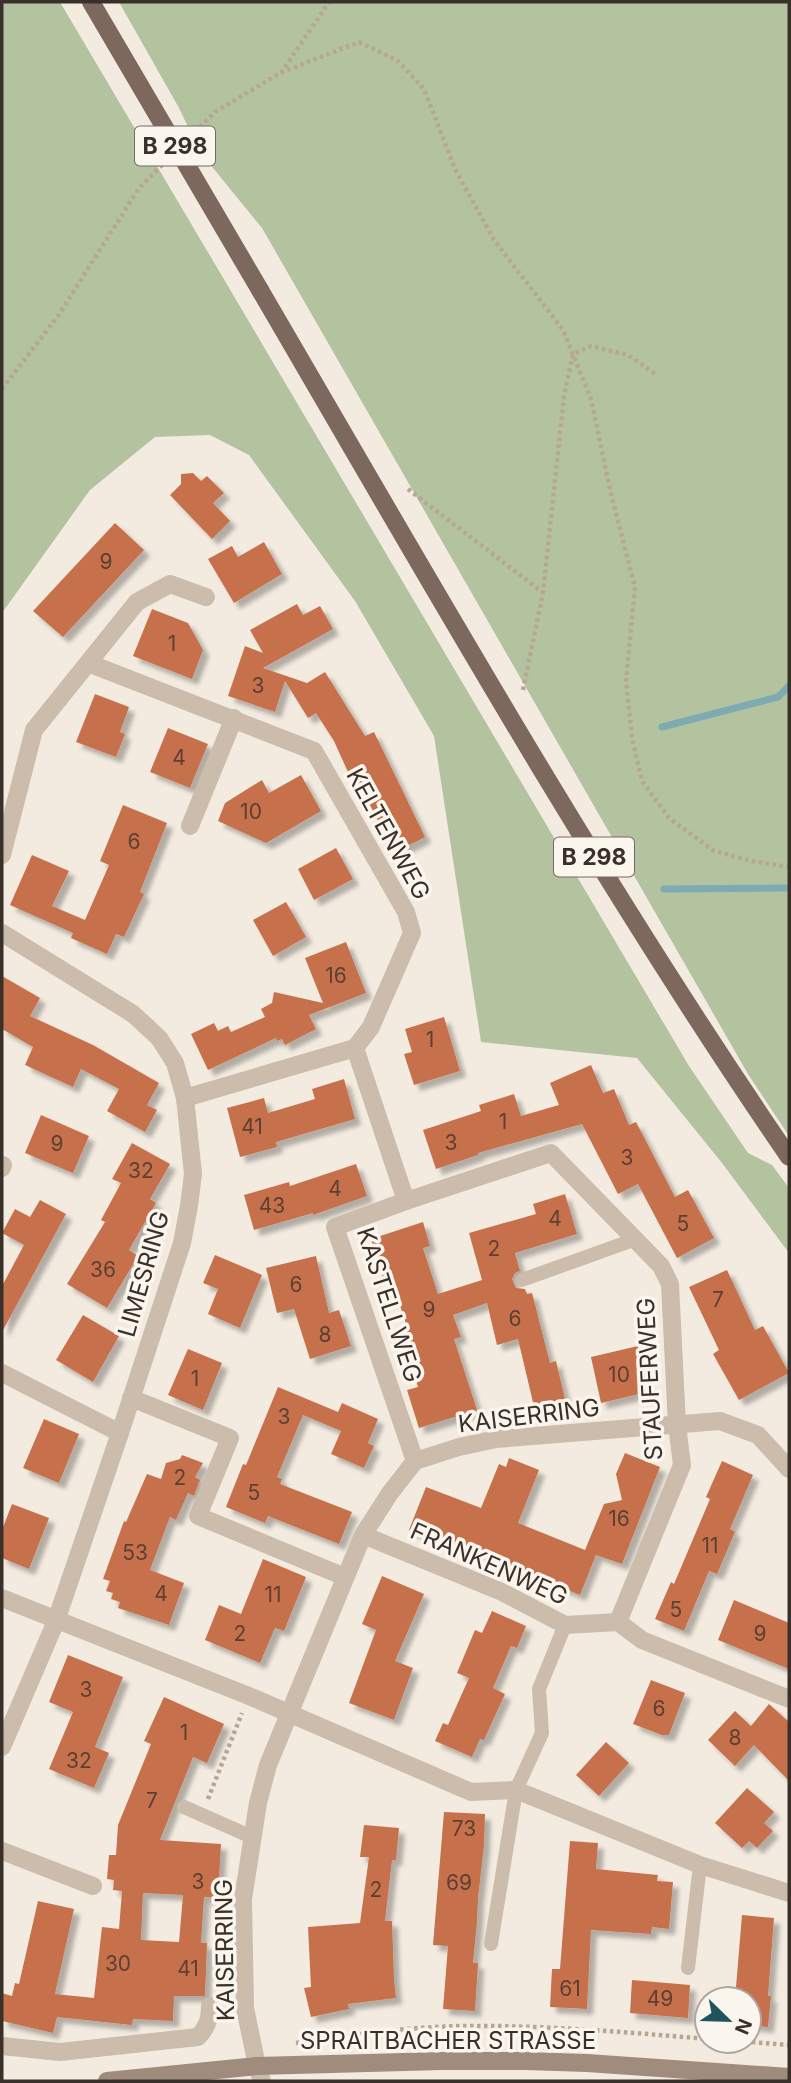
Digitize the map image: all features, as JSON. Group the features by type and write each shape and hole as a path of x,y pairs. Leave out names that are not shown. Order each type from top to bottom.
{"main road":[{"name":"B 298","path":"91,2 591,852 684,1000 789,1157"}],"street":[{"path":"2,855 34,730 137,602 170,584 206,597"},
{"name":"KELTENWEG","path":"89,663 314,751 406,912 412,933 372,1027 355,1048"},
{"path":"190,826 233,718"},
{"name":"LIMESRING","path":"2,933 133,1014 159,1038 175,1063 185,1098 193,1174 182,1243 120,1433 56,1621 2,1746"},
{"path":"185,1098 355,1048 407,1200"},
{"name":"STAUFERWEG","path":"407,1200 551,1153 661,1266 670,1284 677,1425 682,1465 618,1622"},
{"name":"KASTELLWEG","path":"407,1200 335,1227 415,1461"},
{"path":"2,1373 120,1433"},
{"path":"131,1398 230,1438 198,1516 345,1577"},
{"name":"KAISERRING","path":"260,2074 245,2008 243,1899 258,1803 268,1765 363,1535 415,1461 496,1439 720,1422 758,1435 789,1469"},
{"name":"FRANKENWEG","path":"363,1535 502,1592 565,1625 618,1622"},
{"path":"2,1598 248,1696 471,1792 516,1790 700,1865 789,1893"},
{"path":"618,1622 642,1640 789,1699"},
{"path":"2,1851 93,1886"},
{"path":"2,2046 60,2052 198,2037 208,2022 210,2006"},
{"name":"SPRAITBACHER STRASSE","path":"107,2081 525,2061 789,2077"}],"lane":[{"path":"522,1280 636,1239"},
{"path":"491,1944 516,1790 542,1733 539,1689 565,1625"},
{"path":"184,1807 252,1837"},
{"path":"688,1968 700,1865"}],"path":[{"path":"281,73 330,2"},
{"path":"187,141 215,112 281,73 359,42 397,60 424,89 455,169 494,240 563,330 591,399 611,494 635,587 626,680 632,738 642,781 669,818 714,851 789,867"},
{"path":"2,389 58,316 139,188 168,160"},
{"path":"573,354 591,346 628,355 657,375"},
{"path":"523,690 543,593 564,396 573,354"},
{"path":"408,489 543,593"},
{"path":"202,1815 248,1696"},
{"path":"292,2044 370,2032 460,2026 564,2028 693,2038"},
{"path":"763,2043 789,2045"}],"green space":[{"path":"2,2 60,2 689,1066 748,1153 772,1165 789,1188 789,1253 722,1163 637,1058 481,1042 434,736 355,601 249,455 210,435 155,437 90,490 2,613"},
{"path":"119,2 789,2 789,1136 748,1074 262,228 200,152 179,108"}],"building":[{"path":"193,473 201,481 207,476 224,493 213,503 230,521 212,539 170,495 181,484 181,474"},
{"path":"115,523 144,550 63,637 33,611"},
{"path":"264,542 282,574 234,603 208,559 232,546 238,557"},
{"path":"297,604 303,615 320,606 333,629 263,668 307,683 325,672 365,736 374,732 425,837 394,853 362,789 357,792 334,741 316,713 308,718 285,681 275,712 228,696 245,646 263,653 250,630"},
{"path":"152,609 188,623 203,650 192,679 133,656"},
{"path":"95,694 129,707 120,732 125,734 116,757 76,742"},
{"path":"168,728 208,744 190,788 150,772"},
{"path":"301,775 321,811 266,843 218,821 225,803 262,780 269,793"},
{"path":"123,805 167,823 140,892 144,894 124,937 116,934 107,954 71,938 73,933 10,905 32,855 69,871 52,906 85,920 109,865 100,861"},
{"path":"336,848 353,879 314,900 298,869"},
{"path":"286,902 306,937 273,956 253,920"},
{"path":"346,942 366,993 309,1015 316,1029 285,1045 282,1039 277,1041 276,1038 208,1070 191,1034 214,1023 218,1031 228,1026 231,1032 265,1017 261,1009 272,1003 274,992 323,1003 305,958"},
{"path":"2,976 40,998 30,1016 93,1045 159,1083 147,1105 157,1110 145,1132 107,1111 119,1089 81,1069 73,1087 25,1065 33,1047 2,1029"},
{"path":"444,1017 460,1071 414,1085 404,1054 412,1052 405,1029"},
{"path":"591,1065 603,1093 614,1089 629,1125 636,1122 675,1197 688,1190 714,1238 677,1258 638,1184 618,1194 582,1124 478,1153 436,1169 423,1130 481,1111 479,1105 514,1094 521,1116 559,1105 550,1083"},
{"path":"344,1079 355,1119 276,1142 277,1147 240,1157 227,1108 264,1098 268,1113 315,1099 312,1089"},
{"path":"41,1115 89,1136 73,1173 25,1153"},
{"path":"132,1143 170,1164 150,1199 156,1203 129,1250 138,1256 107,1308 67,1284 105,1222 101,1220 121,1183 112,1179"},
{"path":"356,1164 367,1196 313,1215 254,1230 244,1195 289,1182 290,1186"},
{"path":"565,1194 577,1234 515,1253 520,1271 515,1273 512,1279 516,1288 525,1289 527,1294 532,1293 550,1363 556,1361 567,1408 536,1415 518,1339 497,1345 487,1303 453,1315 461,1337 454,1339 477,1410 419,1428 407,1390 418,1387 401,1332 408,1330 392,1281 385,1284 371,1239 423,1222 430,1246 423,1248 438,1294 482,1280 469,1233 536,1214 533,1204"},
{"path":"40,1200 66,1214 2,1332 2,1286 24,1245 2,1233 15,1209 30,1217"},
{"path":"215,1255 262,1275 240,1328 208,1314 218,1289 203,1283"},
{"path":"316,1256 329,1313 339,1310 351,1346 310,1359 294,1309 277,1313 266,1268"},
{"path":"727,1270 755,1330 763,1326 789,1373 739,1400 713,1354 719,1350 689,1287"},
{"path":"83,1315 119,1336 93,1382 56,1360"},
{"path":"638,1346 647,1392 601,1403 591,1357"},
{"path":"188,1349 222,1363 203,1410 168,1395"},
{"path":"278,1387 338,1412 342,1403 378,1419 368,1443 374,1446 364,1468 331,1454 341,1431 303,1415 277,1477 282,1479 280,1484 352,1512 339,1544 268,1516 265,1523 226,1507"},
{"path":"44,1419 79,1434 59,1483 23,1468"},
{"path":"625,1453 660,1467 622,1564 596,1555 580,1595 447,1540 445,1545 409,1530 426,1487 481,1508 499,1464 506,1467 509,1458 539,1470 518,1523 585,1550 604,1504 622,1500 616,1474"},
{"path":"182,1455 203,1463 195,1477 200,1480 194,1496 188,1493 176,1520 170,1517 150,1570 184,1583 169,1625 118,1608 120,1602 111,1599 113,1593 106,1591 110,1581 103,1579 124,1521 126,1522 147,1474 161,1479 166,1463 180,1459"},
{"path":"722,1461 753,1475 730,1529 735,1532 717,1574 709,1571 684,1631 655,1619 671,1582 674,1584 710,1499 706,1497"},
{"path":"12,1504 49,1518 29,1569 2,1558 2,1530"},
{"path":"263,1559 306,1577 284,1631 275,1628 260,1663 205,1640 219,1605 241,1614"},
{"path":"382,1576 424,1594 395,1661 413,1668 394,1720 349,1703 376,1630 362,1624"},
{"path":"734,1600 789,1623 789,1669 718,1640"},
{"path":"492,1611 526,1626 517,1648 511,1646 493,1688 505,1694 484,1740 480,1739 472,1757 435,1741 443,1723 448,1725 469,1678 457,1673 475,1630 482,1633"},
{"path":"68,1655 123,1677 95,1747 109,1753 94,1788 49,1769 73,1712 49,1702"},
{"path":"651,1680 685,1693 669,1735 633,1724"},
{"path":"164,1697 224,1724 207,1763 193,1757 160,1840 221,1844 218,1898 204,1897 201,1943 207,1943 205,1996 174,1996 173,2021 133,2019 132,2025 57,2017 53,2033 2,2021 2,1993 12,1996 15,1983 19,1984 38,1901 74,1909 55,1994 94,1998 102,1927 119,1929 122,1891 113,1890 114,1880 107,1879 109,1855 116,1855 118,1825 151,1744 144,1741","holes":["143,1893 183,1895 179,1942 141,1940"]},
{"path":"769,1704 789,1722 789,1781 754,1745 735,1766 708,1740 735,1711 751,1726"},
{"path":"606,1742 629,1763 599,1796 576,1775"},
{"path":"747,1788 774,1812 764,1823 773,1831 757,1848 749,1841 742,1848 715,1823"},
{"path":"444,1812 485,1814 473,1963 478,1963 475,2011 443,2009 448,1946 433,1945"},
{"path":"364,1825 399,1828 396,1860 392,1860 385,1921 392,1921 396,1998 348,2004 349,2009 311,2017 304,1988 311,1987 308,1927 360,1923 369,1857 360,1857"},
{"path":"570,1841 598,1843 596,1869 658,1875 657,1881 673,1882 669,1929 652,1927 651,1934 591,1930 587,2009 550,2007 552,1969 560,1969"},
{"path":"742,1915 774,1918 768,2027 763,2026 763,1985 736,1985"},
{"path":"632,1980 690,1985 688,2018 630,2013"}],"waterway":[{"path":"662,727 778,697 789,686"},
{"path":"664,889 789,888"}]}
